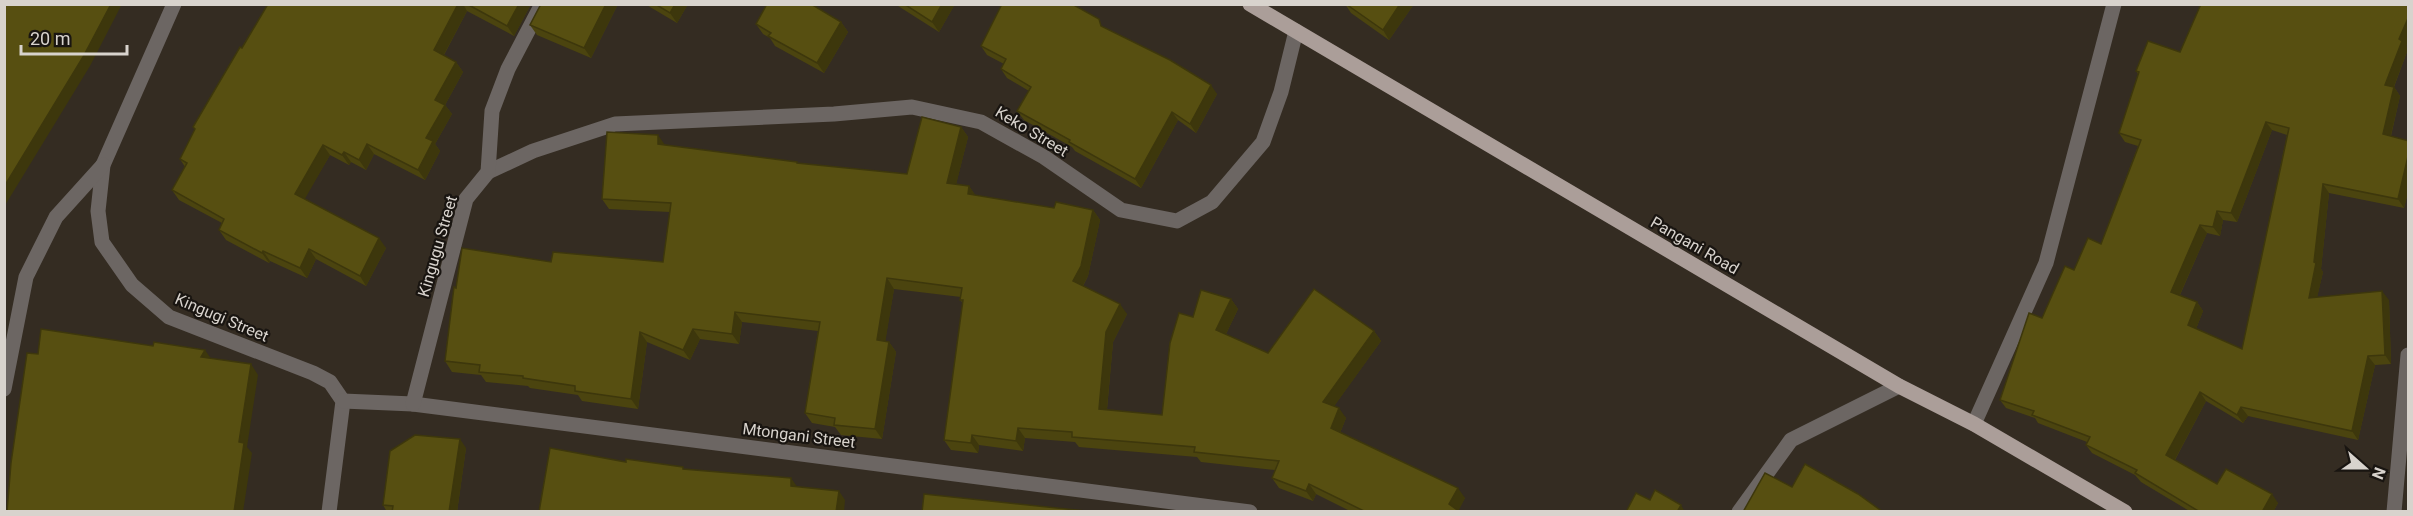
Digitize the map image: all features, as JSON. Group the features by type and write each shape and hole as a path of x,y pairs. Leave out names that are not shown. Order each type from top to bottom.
{"main road":[{"name":"Pangani Road","path":"1250,4 1899,386 1974,424 2125,512"}],"street":[{"name":"Kingugi Street","path":"174,4 104,165 98,211 102,242 132,285 169,317 313,373 330,382 343,401"},
{"path":"488,172 492,111 508,69 543,4"},
{"path":"1974,424 2046,263 2114,4"},
{"name":"Keko Street","path":"488,172 533,151 615,124 834,114 912,107 981,122 1044,157 1121,210 1177,221 1212,202 1263,142 1281,92 1296,32"},
{"path":"4,389 26,277 56,217 104,165"},
{"name":"Kingugu Street","path":"413,404 466,199 488,172"},
{"path":"2394,512 2409,355"},
{"path":"1739,512 1791,440 1899,386"},
{"path":"329,512 343,401"},
{"name":"Mtongani Street","path":"343,401 413,404 1250,512"}],"building":[{"path":"4,4 111,4 83,57 4,187"},
{"path":"268,4 458,4 434,50 456,62 435,100 445,105 426,138 433,141 418,170 367,144 359,160 344,152 342,155 323,145 295,194 379,238 360,276 309,249 300,268 263,251 262,253 219,230 224,219 172,190 187,163 180,159 195,129 193,127"},
{"path":"467,4 519,4 507,26"},
{"path":"541,4 606,4 584,48 530,25"},
{"path":"655,4 675,4 670,13"},
{"path":"767,4 811,4 841,22 817,63 768,36 771,33 756,24"},
{"path":"904,4 942,4 932,22"},
{"path":"1002,4 1072,4 1099,19 1101,26 1170,60 1211,85 1190,124 1172,112 1135,179 1017,111 1031,87 1001,69 1006,59 981,46"},
{"path":"1346,4 1400,4 1383,30"},
{"path":"2201,4 2409,4 2409,16 2399,39 2402,41 2385,85 2394,87 2383,134 2409,141 2409,152 2398,199 2323,184 2314,262 2316,263 2309,298 2382,291 2385,355 2368,356 2352,431 2241,407 2237,415 2200,392 2166,455 2217,484 2226,469 2272,494 2262,512 2200,512 2135,473 2137,470 2086,445 2090,437 2032,415 2034,411 2000,400 2029,313 2042,318 2065,266 2074,270 2088,238 2101,244 2141,140 2119,133 2139,72 2136,71 2148,41 2180,52","holes":["2266,122 2289,128 2242,349 2188,325 2197,302 2171,292 2200,225 2213,227 2217,211 2231,213"]},
{"path":"922,117 961,127 947,183 969,186 968,194 1054,208 1056,202 1093,210 1081,266 1073,281 1120,304 1106,332 1099,409 1162,415 1170,343 1179,313 1193,317 1201,290 1231,299 1216,330 1268,353 1314,289 1374,331 1323,402 1339,408 1331,428 1458,488 1449,504 1460,512 1366,512 1309,484 1306,491 1272,478 1279,461 1194,452 1195,447 1072,437 1072,432 1018,428 1016,441 972,435 971,443 944,440 963,300 960,300 962,288 887,278 877,340 889,342 875,429 834,425 835,418 805,413 820,322 735,312 732,334 693,329 683,350 640,332 631,399 575,391 575,386 523,378 523,376 479,372 480,365 445,361 454,287 456,288 462,248 551,262 553,252 663,262 671,203 602,199 607,132 658,135 658,144 797,163 907,174"},
{"path":"41,329 153,346 154,342 205,350 201,357 251,364 239,442 244,443 234,512 7,512 11,463 27,353 38,354"},
{"path":"415,435 460,439 449,512 392,512 393,506 383,505 390,451"},
{"path":"550,448 626,462 626,459 683,467 683,469 791,478 791,486 839,491 836,512 539,512"},
{"path":"1805,464 1858,494 1883,512 1743,512 1765,473 1792,487"},
{"path":"1655,490 1681,505 1677,512 1626,512 1636,493 1650,500"},
{"path":"924,494 1095,512 922,512"}]}
